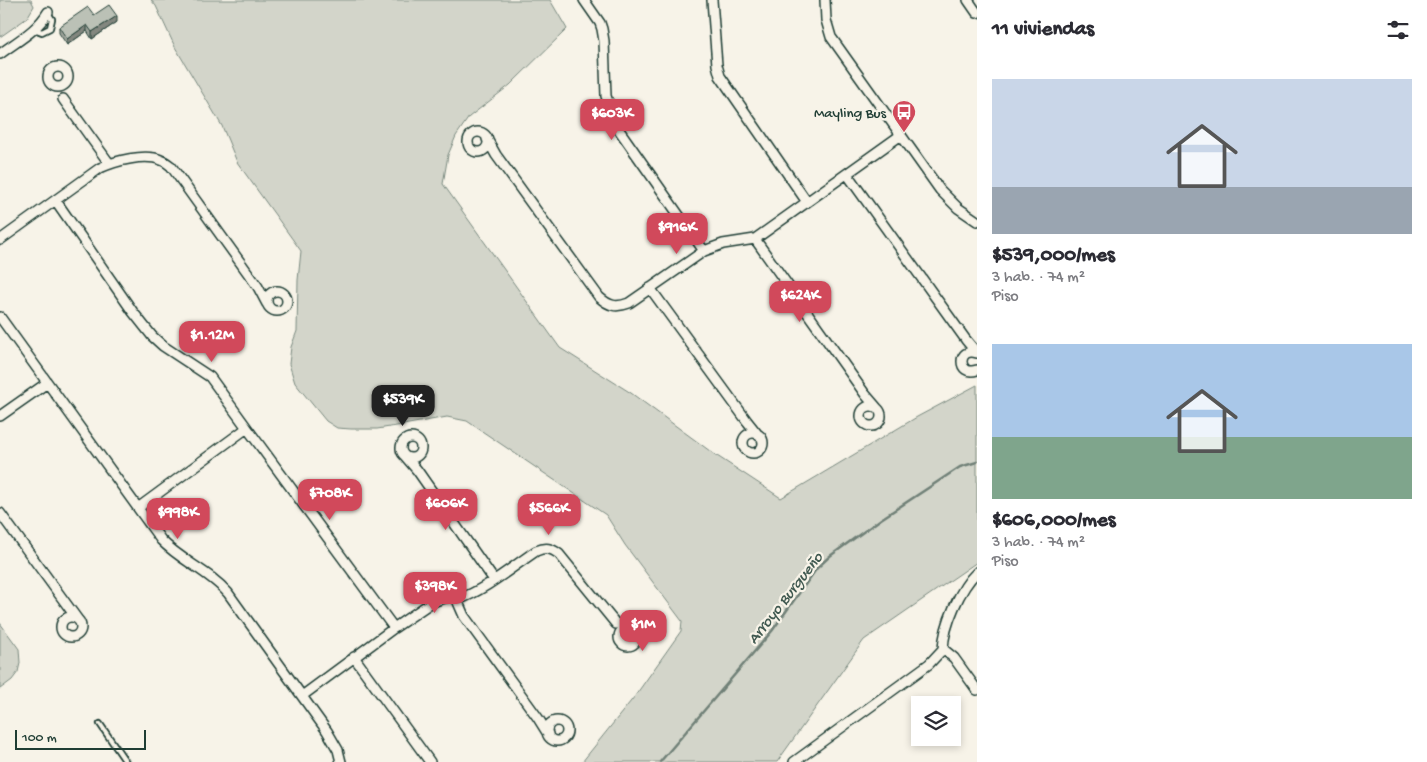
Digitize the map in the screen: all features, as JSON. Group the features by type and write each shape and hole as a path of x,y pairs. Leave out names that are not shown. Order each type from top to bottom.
{"street":[{"path":"584,0 602,29 606,96 617,127 704,251"},
{"path":"712,0 717,65 720,76 807,202"},
{"path":"825,0 826,20 831,37 944,195 958,208 977,221"},
{"path":"968,0 977,13"},
{"path":"0,54 34,29 48,12"},
{"path":"63,99 64,85 68,79 67,73 63,68 57,67 51,70 48,75 49,82 109,163"},
{"path":"52,84 64,85"},
{"path":"496,155 492,152 483,150 476,152 471,149 468,143 469,137 474,133 480,132 486,136 496,155 599,297 610,305 622,306 704,251 722,244 755,239 901,135"},
{"path":"483,150 487,145 487,139"},
{"path":"0,240 109,163 152,157 160,159 171,166 258,287 271,309 277,311 283,308 286,303 284,294 278,291 262,290 258,287"},
{"path":"847,174 977,353"},
{"path":"56,201 132,312 152,336 163,346 210,377 394,628"},
{"path":"755,239 865,394 878,408 881,417 873,426 862,420 862,413 865,408 865,394"},
{"path":"650,288 763,441 762,447 758,452 751,453 746,450 743,441 747,436 753,433 759,436"},
{"path":"267,304 267,297 272,292"},
{"path":"0,317 161,540 170,549 219,583 228,593 332,738 341,762"},
{"path":"966,340 966,354 962,359 963,366 970,372 977,370"},
{"path":"966,354 977,353"},
{"path":"0,416 47,383"},
{"path":"865,408 871,406 878,408"},
{"path":"747,421 747,436"},
{"path":"138,508 247,428"},
{"path":"417,470 417,455 420,450 420,444 415,439 409,438 402,444 401,450 494,580"},
{"path":"405,456 411,458 417,455"},
{"path":"0,513 78,620 81,626 80,632 75,636 68,637 63,634 61,628 68,610 66,605"},
{"path":"302,696 432,602 448,597 457,600 467,596 543,548 549,548 558,554 616,624 620,642 625,646 634,645 638,640 637,634 633,629 616,624"},
{"path":"794,762 929,664 943,649 945,631 963,588 977,572"},
{"path":"457,600 464,616 548,734 552,739 558,741 564,738 567,732 564,723 542,721 538,718"},
{"path":"65,619 72,618 78,620"},
{"path":"619,636 627,628"},
{"path":"943,649 954,658 977,690"},
{"path":"354,657 430,762"},
{"path":"548,734 548,728 552,722"}],"lane":[{"path":"100,724 126,762"}],"shaded area":[{"path":"0,0 31,0 34,6 27,18 0,37"},
{"path":"151,0 550,0 567,29 510,85 469,117 456,136 448,155 443,184 560,348 631,393 714,454 781,498 917,417 977,385 977,562 864,640 777,762 582,762 635,696 681,631 682,621 625,545 606,515 467,421 447,417 377,429 351,429 337,428 326,421 295,383 289,364 291,347 297,331 298,280 301,251 237,162 222,126 175,47 156,6"},
{"path":"0,623 19,649 20,663 18,672 12,680 0,689"}],"building":[{"path":"109,5 117,16 92,32 87,25 67,39 59,27 88,7 94,15"}],"waterway":[{"name":"Arroyo Burgueño","path":"660,762 772,631 817,568 830,556 881,519 960,467 977,462"}],"place":[{"name":"Mayling Bus","path":"904,133"}]}
